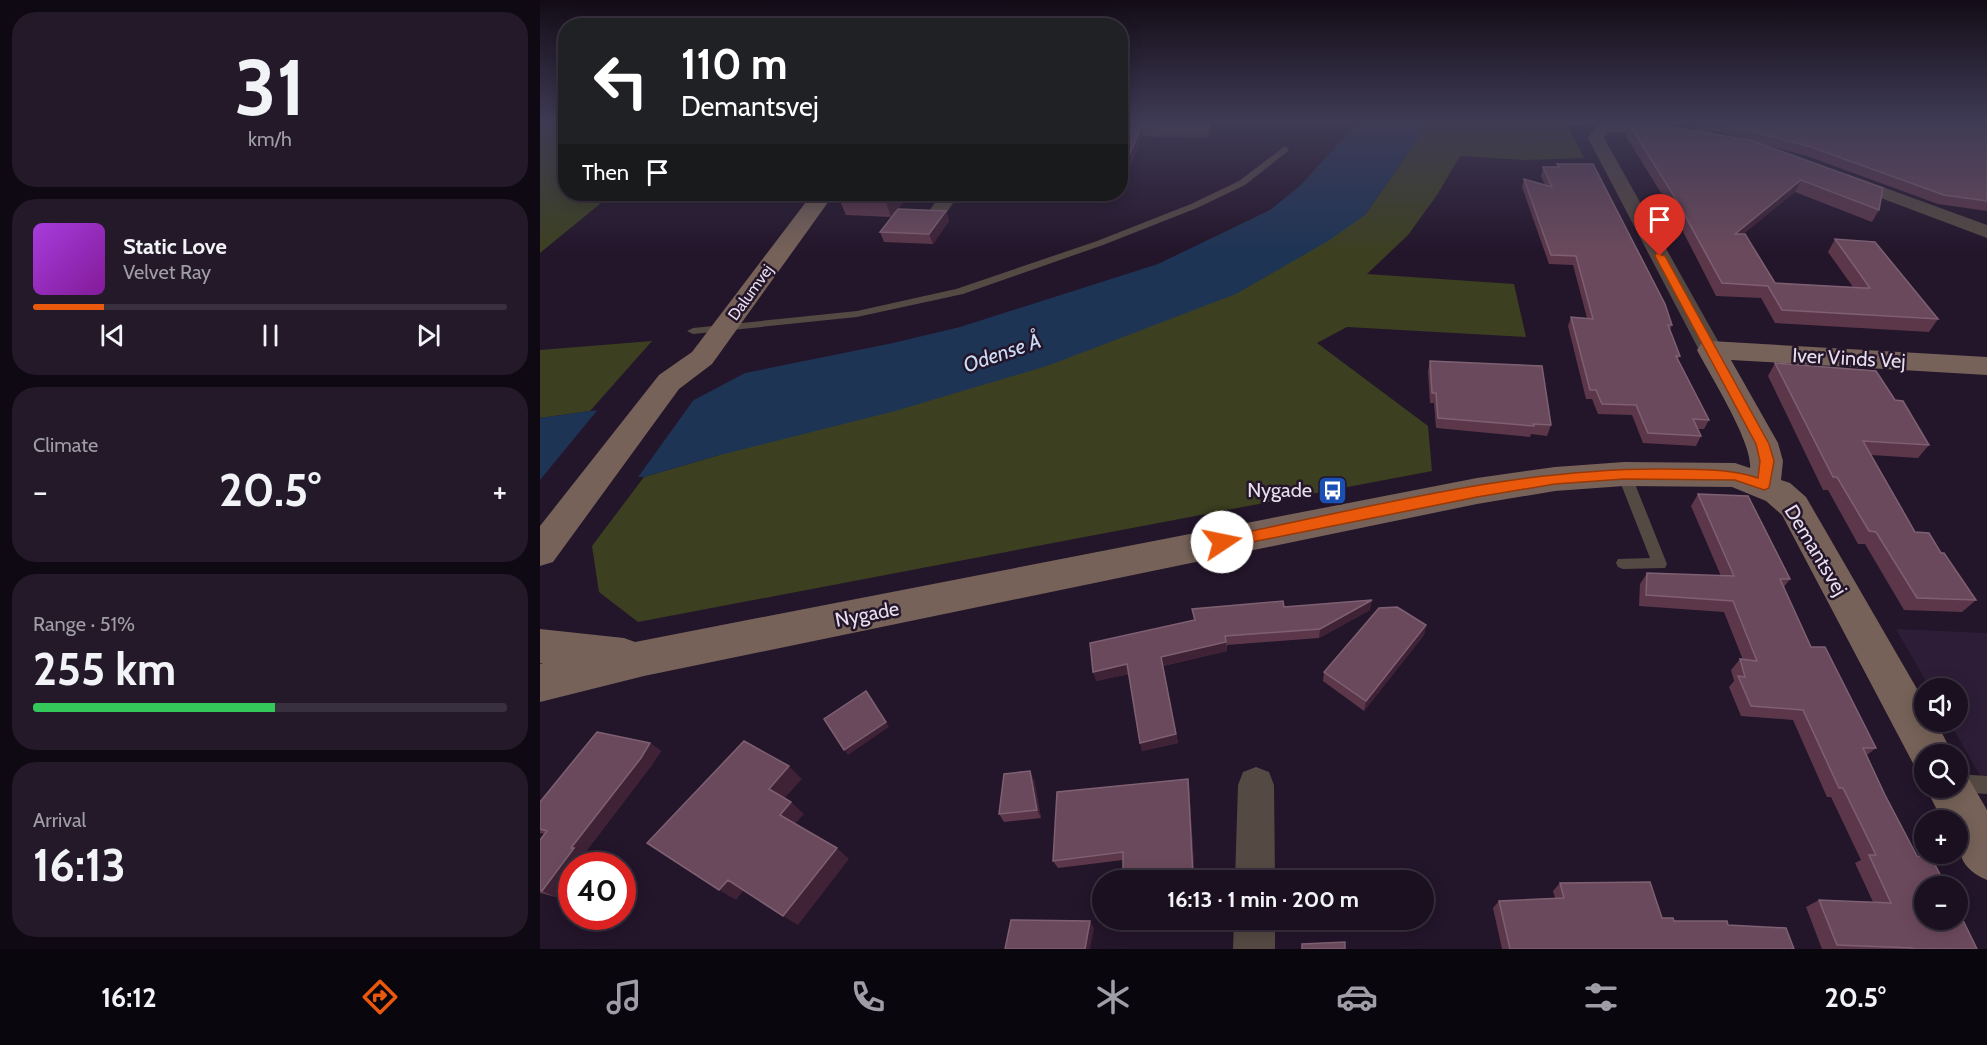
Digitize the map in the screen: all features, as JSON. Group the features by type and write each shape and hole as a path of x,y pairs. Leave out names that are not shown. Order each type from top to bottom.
{"street":[{"path":"1610,165 1762,444 1767,461 1764,485"},
{"path":"1828,172 1987,232"},
{"name":"Dalumvej","path":"669,382 672,362 693,331 796,201"},
{"name":"Dalumvej","path":"540,552 669,382 702,358 818,201"},
{"path":"936,214 945,201"},
{"name":"Iver Vinds Vej","path":"1711,350 1987,366"},
{"name":"Nygade","path":"540,683 644,658 1477,491 1555,479 1624,474 1735,475 1764,485"},
{"name":"Demantsvej","path":"1764,485 1778,492 1794,506 1925,744"},
{"name":"Nygade","path":"540,646 644,658"},
{"path":"1255,870 1256,785"},
{"path":"1955,798 1987,856"},
{"path":"1254,949 1255,930"}],"lane":[{"path":"693,331 723,330 857,314 959,292 1100,243 1194,206 1242,183 1264,165"},
{"path":"1623,563 1660,564 1624,474"},
{"path":"1968,784 1987,785"}],"shaded area":[{"path":"1896,629 1987,633 1987,787 1968,754 1968,744 1962,744 1955,732 1968,732 1968,678 1924,678"}],"green space":[{"path":"540,165 558,165 558,201 603,201 540,253"},
{"path":"1399,165 1455,165 1437,195 1408,235 1367,274 1514,284 1526,337 1347,327 1317,343 1428,426 1432,471 638,622 599,592 592,546 644,477 716,456 1365,215"},
{"path":"652,341 590,411 540,418 540,350"}],"water":[{"name":"Odense Å","path":"1319,165 1399,165 1365,215 1328,241 1236,294 1047,366 895,411 716,456 644,477 540,482 540,418 694,400 745,373 960,327 1158,264 1270,210 1301,185"}],"pier":[{"path":"695,398 636,480 540,485 540,480 600,407"}],"building":[{"path":"1558,165 1594,165 1665,304 1672,325 1668,325 1680,356 1676,356 1709,420 1693,419 1701,436 1648,433 1636,405 1602,404 1596,390 1590,390 1571,317 1593,319 1576,256 1551,255 1524,179 1552,187 1543,167 1559,167"},
{"path":"1655,165 1820,165 1883,188 1879,210 1801,180 1735,234 1745,234 1775,283 1870,288 1835,239 1875,242 1938,319 1782,310 1768,286 1722,283"},
{"path":"1862,165 1987,165 1987,201 1944,195"},
{"path":"898,209 946,211 929,234 880,232"},
{"path":"1430,361 1542,366 1551,425 1533,424 1534,426 1438,418 1436,393 1432,393"},
{"path":"1775,363 1876,371 1895,400 1903,401 1929,445 1863,441 1915,532 1929,533 1976,600 1917,598 1876,532 1869,531 1837,477 1833,477"},
{"path":"1698,494 1748,496 1790,579 1780,579 1811,647 1825,647 1876,748 1863,748 1914,850 1914,864 1935,864 1941,876 1914,876 1914,930 1968,930 1977,949 1912,949 1837,945 1819,900 1891,903 1869,855 1876,855 1843,788 1839,788 1803,710 1751,706 1738,676 1745,677 1740,659 1757,661 1733,601 1646,595 1647,573 1734,576"},
{"path":"1372,600 1320,629 1225,636 1226,642 1161,657 1176,734 1140,743 1127,664 1093,672 1090,643 1195,620 1192,609 1283,601 1284,607"},
{"path":"1397,607 1426,625 1366,701 1324,672 1379,608"},
{"path":"866,691 886,722 844,750 824,719"},
{"path":"597,732 650,743 641,758 571,848 574,848 571,852 558,852 558,870 542,891 540,890 540,840 547,831 540,829 540,802"},
{"path":"744,741 789,766 769,789 791,802 780,815 837,848 783,916 728,880 719,890 647,843"},
{"path":"1030,771 1037,810 999,814 1004,774"},
{"path":"1188,779 1193,870 1123,870 1123,852 1053,861 1057,792"},
{"path":"1650,882 1662,918 1673,918 1674,921 1727,921 1728,925 1786,928 1794,949 1510,949 1499,901 1564,898 1560,883"},
{"path":"1011,920 1090,921 1085,949 1005,949"},
{"path":"1345,942 1345,949 1302,949 1302,944"}],"place":[{"name":"Nygade","path":"1333,490"}],"route":[{"path":"1222,542 1477,491 1555,479 1624,474 1735,475 1764,485 1767,461 1762,444 1660,256"}]}
